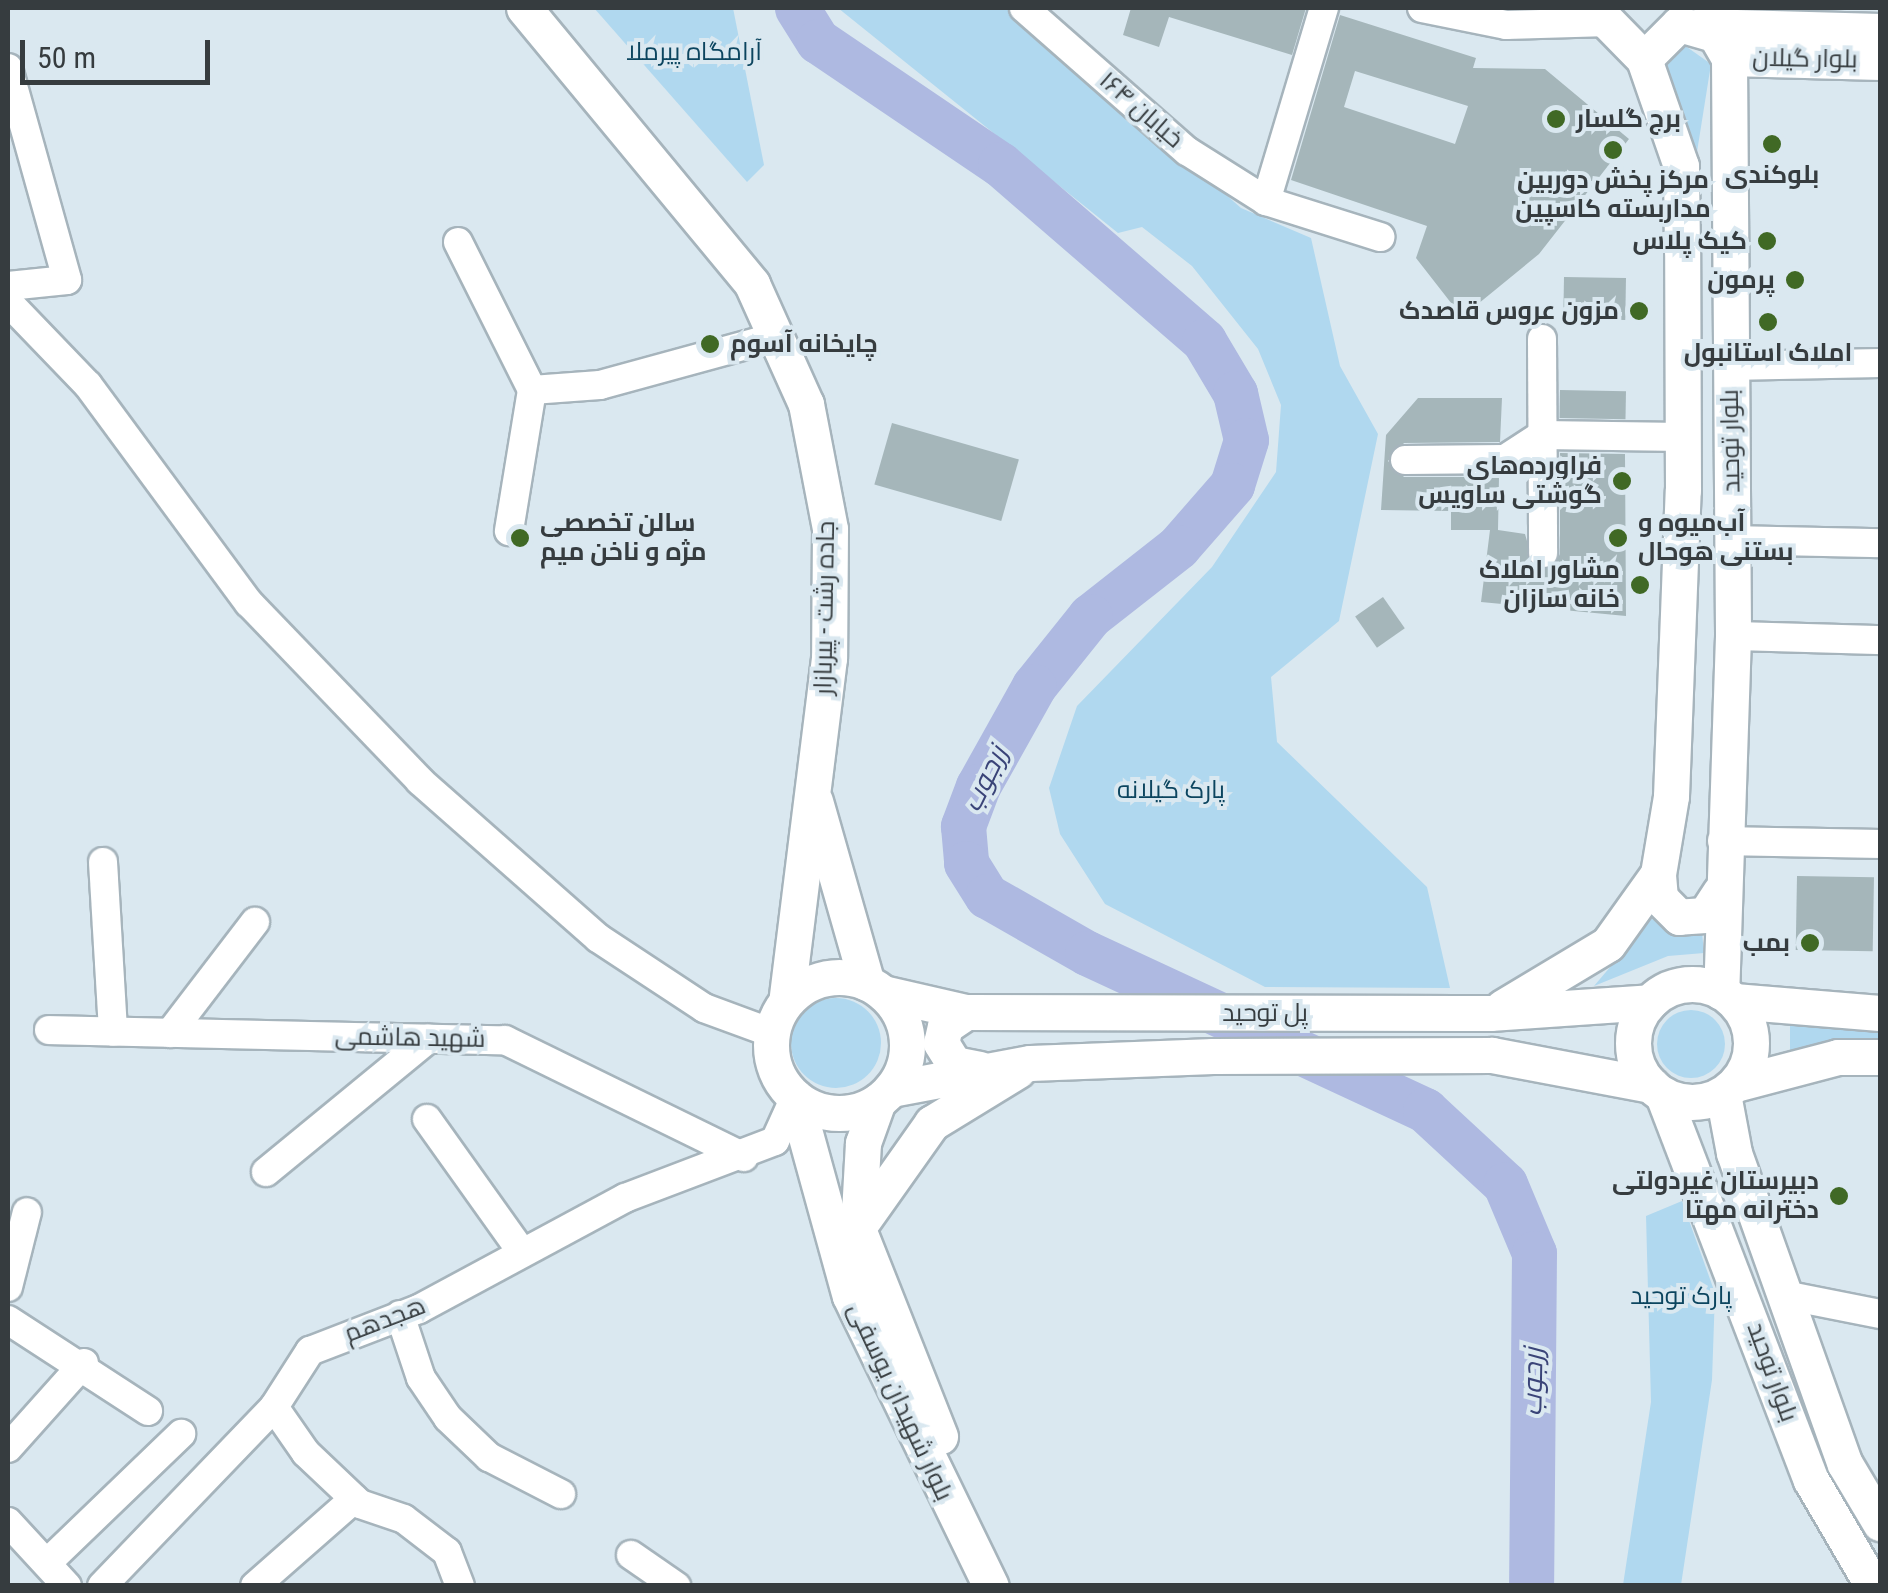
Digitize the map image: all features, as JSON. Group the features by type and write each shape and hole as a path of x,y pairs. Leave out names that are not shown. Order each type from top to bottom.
{"main road":[{"name":"جاده رشت - پیربازار","path":"524,8 688,196 752,284 806,404 830,529 830,658 779,1017"},
{"path":"1601,15 1644,60 1677,19 1729,64"},
{"name":"بلوار گیلان","path":"1677,19 1880,31"},
{"name":"بلوار توحید","path":"1644,60 1681,166 1683,437 1670,796 1658,881"},
{"name":"بلوار گیلان","path":"1729,64 1880,62"},
{"name":"بلوار توحید","path":"1728,996 1720,892 1733,636 1729,64"},
{"path":"813,792 875,988 907,1039 884,1094 844,1113 795,1097 774,1068 779,1017 815,981 875,988"},
{"path":"1658,881 1670,913 1688,919 1706,915 1720,892"},
{"path":"1490,1013 1608,944 1658,881"},
{"path":"1880,1013 1728,996 1692,984 1650,1002 1633,1044 1657,1090 1693,1102 1838,1057 1880,1057"},
{"name":"پل توحید","path":"875,988 966,1012 1490,1013 1650,1002"},
{"path":"1728,996 1752,1042 1729,1089"},
{"path":"966,1012 945,1026 943,1051 980,1069"},
{"name":"پل توحید","path":"884,1094 980,1069 1030,1062 1213,1056 1404,1056 1577,1064 1657,1090"},
{"path":"858,1229 932,1124 1030,1062"},
{"name":"بلوار توحید","path":"1729,1089 1734,1153 1846,1464 1880,1523"},
{"name":"بلوار توحید","path":"1657,1090 1696,1164 1811,1480 1872,1585"},
{"name":"بلوار شهیدان یوسفی","path":"884,1094 864,1143 858,1229 899,1350 1013,1586"},
{"name":"بلوار شهیدان یوسفی","path":"795,1097 850,1296 991,1586"},
{"path":"1696,1164 1710,1143 1734,1153"}],"street":[{"name":"خیابان ۱۶۴","path":"1024,8 1187,151 1266,201 1380,237"},
{"path":"1266,201 1324,8"},
{"path":"1422,8 1506,25 1601,15"},
{"path":"8,68 67,280 8,286"},
{"path":"458,242 532,390 508,531"},
{"path":"8,302 88,385 249,602 420,781 598,938 704,1008 779,1017"},
{"path":"532,390 600,385 776,337"},
{"path":"1542,338 1543,553"},
{"path":"1730,366 1880,363"},
{"path":"1405,460 1506,459 1542,434 1683,437"},
{"path":"1732,540 1880,543"},
{"path":"1733,636 1880,640"},
{"path":"1722,841 1880,844"},
{"path":"103,862 114,1032"},
{"path":"170,1033 254,922"},
{"name":"شهید هاشمی","path":"49,1030 505,1040 744,1157"},
{"path":"266,1172 428,1039"},
{"name":"هجدهم","path":"102,1586 274,1407 310,1352 400,1315 518,1248 776,1141 795,1097"},
{"path":"427,1119 518,1248"},
{"path":"8,1285 27,1212"},
{"path":"1784,1295 1880,1314"},
{"path":"400,1315 420,1378 448,1418 489,1457 561,1494"},
{"path":"8,1320 84,1363 148,1411"},
{"path":"8,1448 84,1363"},
{"path":"274,1407 354,1499 447,1552 460,1586"},
{"path":"48,1562 181,1434"},
{"path":"255,1586 354,1499"},
{"path":"8,1522 68,1586"},
{"path":"631,1556 676,1586"}],"green space":[{"name":"آرامگاه پیرملا","path":"594,8 733,8 764,165 747,182"},
{"name":"پارک گیلانه","path":"838,8 1015,8 1241,208 1311,238 1340,366 1378,434 1339,621 1271,677 1277,742 1427,887 1450,988 1265,987 1105,904 1060,834 1049,788 1077,706 1212,567 1276,472 1281,405 1258,349 1192,266 1142,227 1118,233"},
{"path":"1684,45 1711,64 1697,152 1666,66"},
{"path":"1651,919 1702,932 1704,953 1668,956 1594,986"},
{"path":"836,998 861,1006 873,1018 881,1043 873,1068 861,1080 836,1088 811,1080 799,1068 791,1043 799,1018 811,1006"},
{"path":"1691,1010 1715,1020 1725,1044 1715,1068 1691,1078 1667,1068 1657,1044 1667,1020"},
{"path":"1790,1020 1880,1020 1880,1053 1790,1053"},
{"name":"پارک توحید","path":"1682,1201 1715,1293 1712,1380 1681,1585 1623,1585 1651,1402 1646,1216"}],"building":[{"path":"1131,8 1306,8 1292,55 1169,17 1159,47 1123,35"},
{"path":"1340,15 1476,58 1473,68 1545,69 1629,139 1539,254 1462,317 1416,258 1427,226 1291,180","holes":["1355,71 1468,106 1455,144 1344,107"]},
{"path":"1564,277 1626,278 1625,320 1563,319"},
{"path":"1560,390 1626,391 1626,419 1560,418"},
{"path":"1418,398 1502,398 1500,442 1404,443 1388,461 1404,477 1499,477 1498,530 1525,534 1535,569 1553,568 1560,554 1560,453 1625,454 1626,616 1481,602 1490,530 1451,530 1451,511 1381,510 1386,435"},
{"path":"892,423 1019,459 1001,521 874,485"},
{"path":"1383,597 1405,628 1377,648 1355,617"},
{"path":"1797,876 1874,877 1873,951 1796,950"}],"waterway":[{"name":"زرجوب","path":"797,8 818,41 1000,164 1204,341 1235,393 1246,440 1232,485 1178,547 1090,616 1034,686 978,786 963,826 966,863 987,896 1087,953 1425,1110 1505,1184 1534,1253 1531,1586"}],"place":[{"name":"برج گلسار","path":"1556,119"},
{"name":"بلوکندی","path":"1772,144"},
{"name":"مرکز پخش دوربین مداربسته کاسپین","path":"1613,150"},
{"name":"کیک پلاس","path":"1767,241"},
{"name":"پرمون","path":"1795,280"},
{"name":"مزون عروس قاصدک","path":"1639,311"},
{"name":"املاک استانبول","path":"1768,322"},
{"name":"چایخانه آسوم","path":"710,344"},
{"name":"فراورده‌های گوشتی ساویس","path":"1622,481"},
{"name":"سالن تخصصی مژه و ناخن میم","path":"520,538"},
{"name":"آب‌میوه و بستنی هوحال","path":"1618,538"},
{"name":"مشاور املاک خانه سازان","path":"1640,585"},
{"name":"بمب","path":"1810,943"},
{"name":"دبیرستان غیردولتی دخترانه مهتا","path":"1839,1196"}]}
